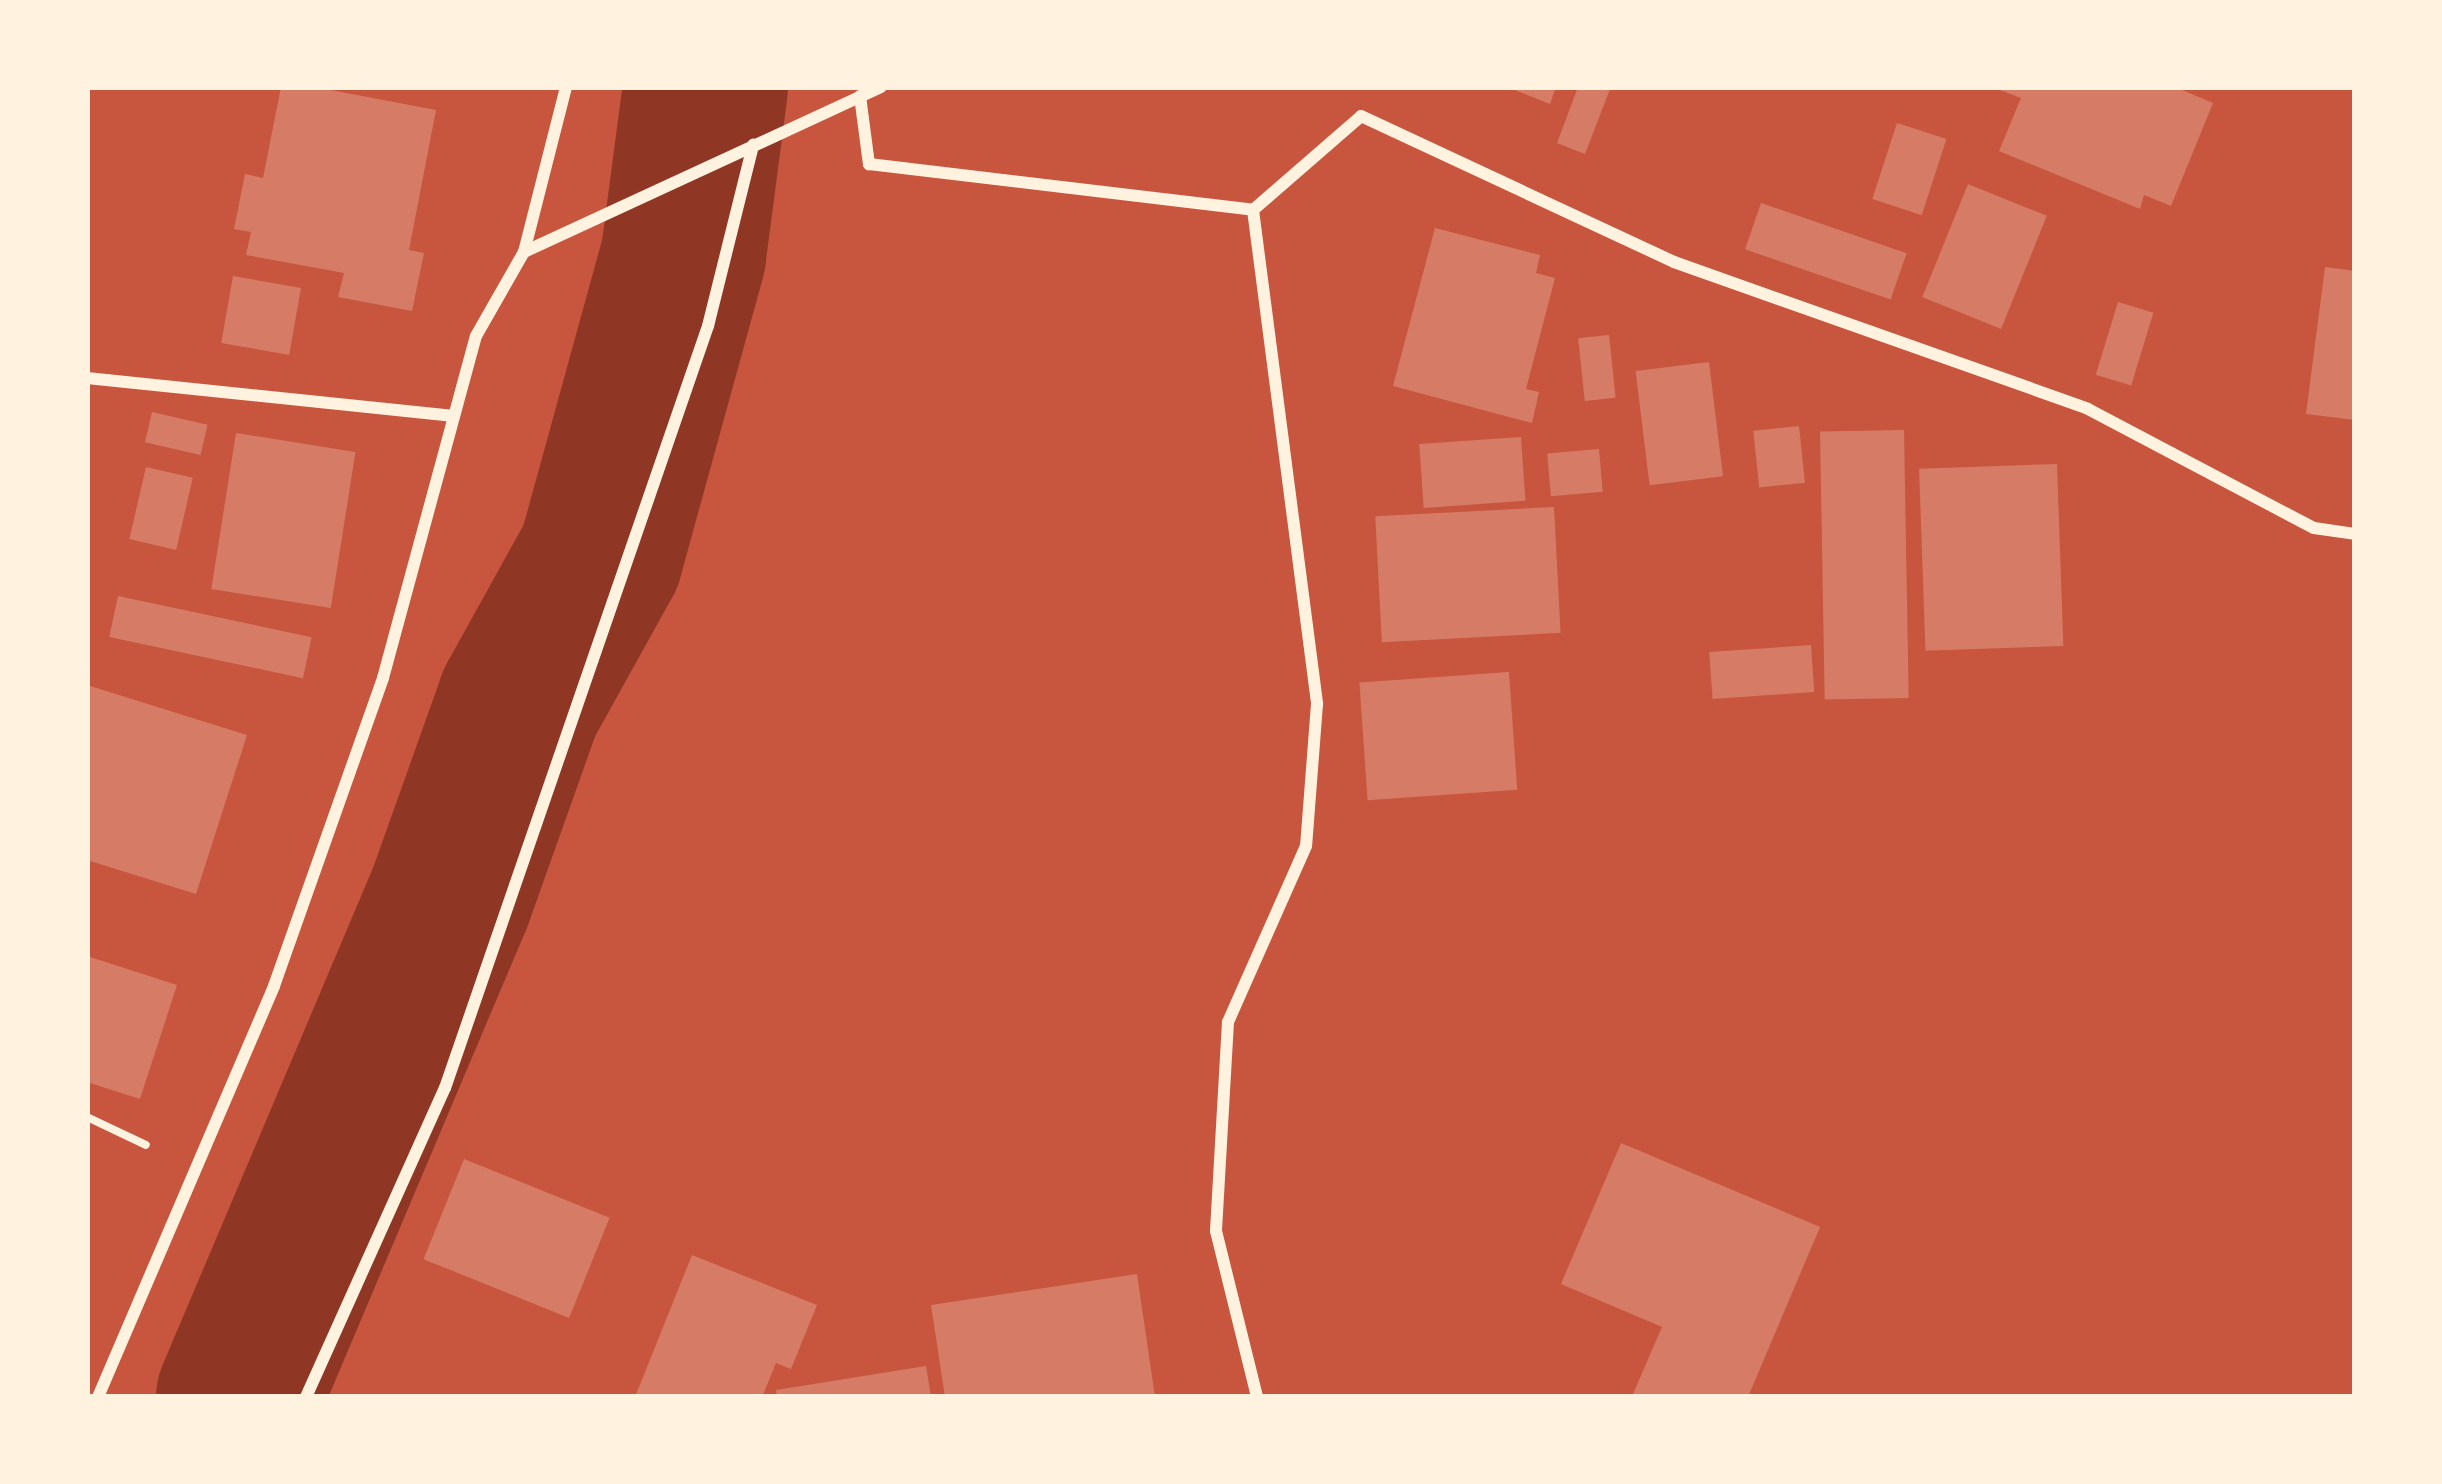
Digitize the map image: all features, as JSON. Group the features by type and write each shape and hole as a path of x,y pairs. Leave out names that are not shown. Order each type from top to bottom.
{"street":[{"path":"98,1397 274,986 383,678 476,337 524,252 566,87"},
{"path":"524,252 610,208 880,87"},
{"path":"860,96 868,164 1253,210 1361,116 1674,262 2089,409 2314,528 2355,533"},
{"path":"306,1397 445,1088 708,326 753,146"},
{"path":"1253,210 1317,704 1306,846 1228,1022 1216,1231 1257,1397"},
{"path":"87,378 454,416"}],"building":[{"path":"281,87 315,87 436,110 409,250 424,253 412,311 338,297 344,273 246,255 251,232 234,229 245,174 263,178"},
{"path":"1507,87 1556,87 1550,104"},
{"path":"1578,87 1610,89 1585,154 1557,143"},
{"path":"1992,87 2175,87 2213,103 2171,206 2144,195 2140,209 1999,151 2021,98"},
{"path":"1897,123 1946,139 1922,215 1872,199"},
{"path":"1968,184 2047,216 2001,329 1922,297"},
{"path":"1761,203 1907,253 1891,299 1745,249"},
{"path":"1435,228 1540,255 1536,273 1555,278 1526,389 1539,392 1532,423 1393,386"},
{"path":"2325,267 2355,271 2355,420 2306,414"},
{"path":"233,276 301,288 289,355 221,343"},
{"path":"2118,302 2153,313 2131,385 2096,375"},
{"path":"1609,335 1616,398 1585,401 1578,338"},
{"path":"1709,362 1723,476 1650,485 1636,371"},
{"path":"152,412 208,425 201,455 145,442"},
{"path":"1799,426 1805,483 1759,487 1753,431"},
{"path":"1904,430 1909,698 1825,699 1820,431"},
{"path":"236,433 356,452 331,608 211,589"},
{"path":"1521,437 1525,501 1424,508 1419,444"},
{"path":"1599,449 1603,492 1551,496 1547,454"},
{"path":"2057,464 2063,646 1925,651 1919,469"},
{"path":"146,467 193,478 176,550 129,539"},
{"path":"1554,507 1561,633 1382,642 1375,516"},
{"path":"118,596 312,637 303,678 109,637"},
{"path":"1811,645 1814,692 1713,699 1709,652"},
{"path":"1509,672 1517,790 1368,800 1359,682"},
{"path":"87,685 247,735 196,894 87,860"},
{"path":"87,956 177,985 140,1099 87,1082"},
{"path":"1621,1143 1820,1227 1748,1397 1633,1394 1662,1327 1561,1284"},
{"path":"464,1159 610,1218 569,1318 424,1259"},
{"path":"692,1255 817,1305 791,1369 776,1363 762,1397 635,1397"},
{"path":"1137,1274 1155,1397 945,1397 931,1305"},
{"path":"926,1366 931,1397 777,1397 776,1390"}],"waterway":[{"path":"238,1397 450,896 519,702 600,556 683,254 705,87"}]}
